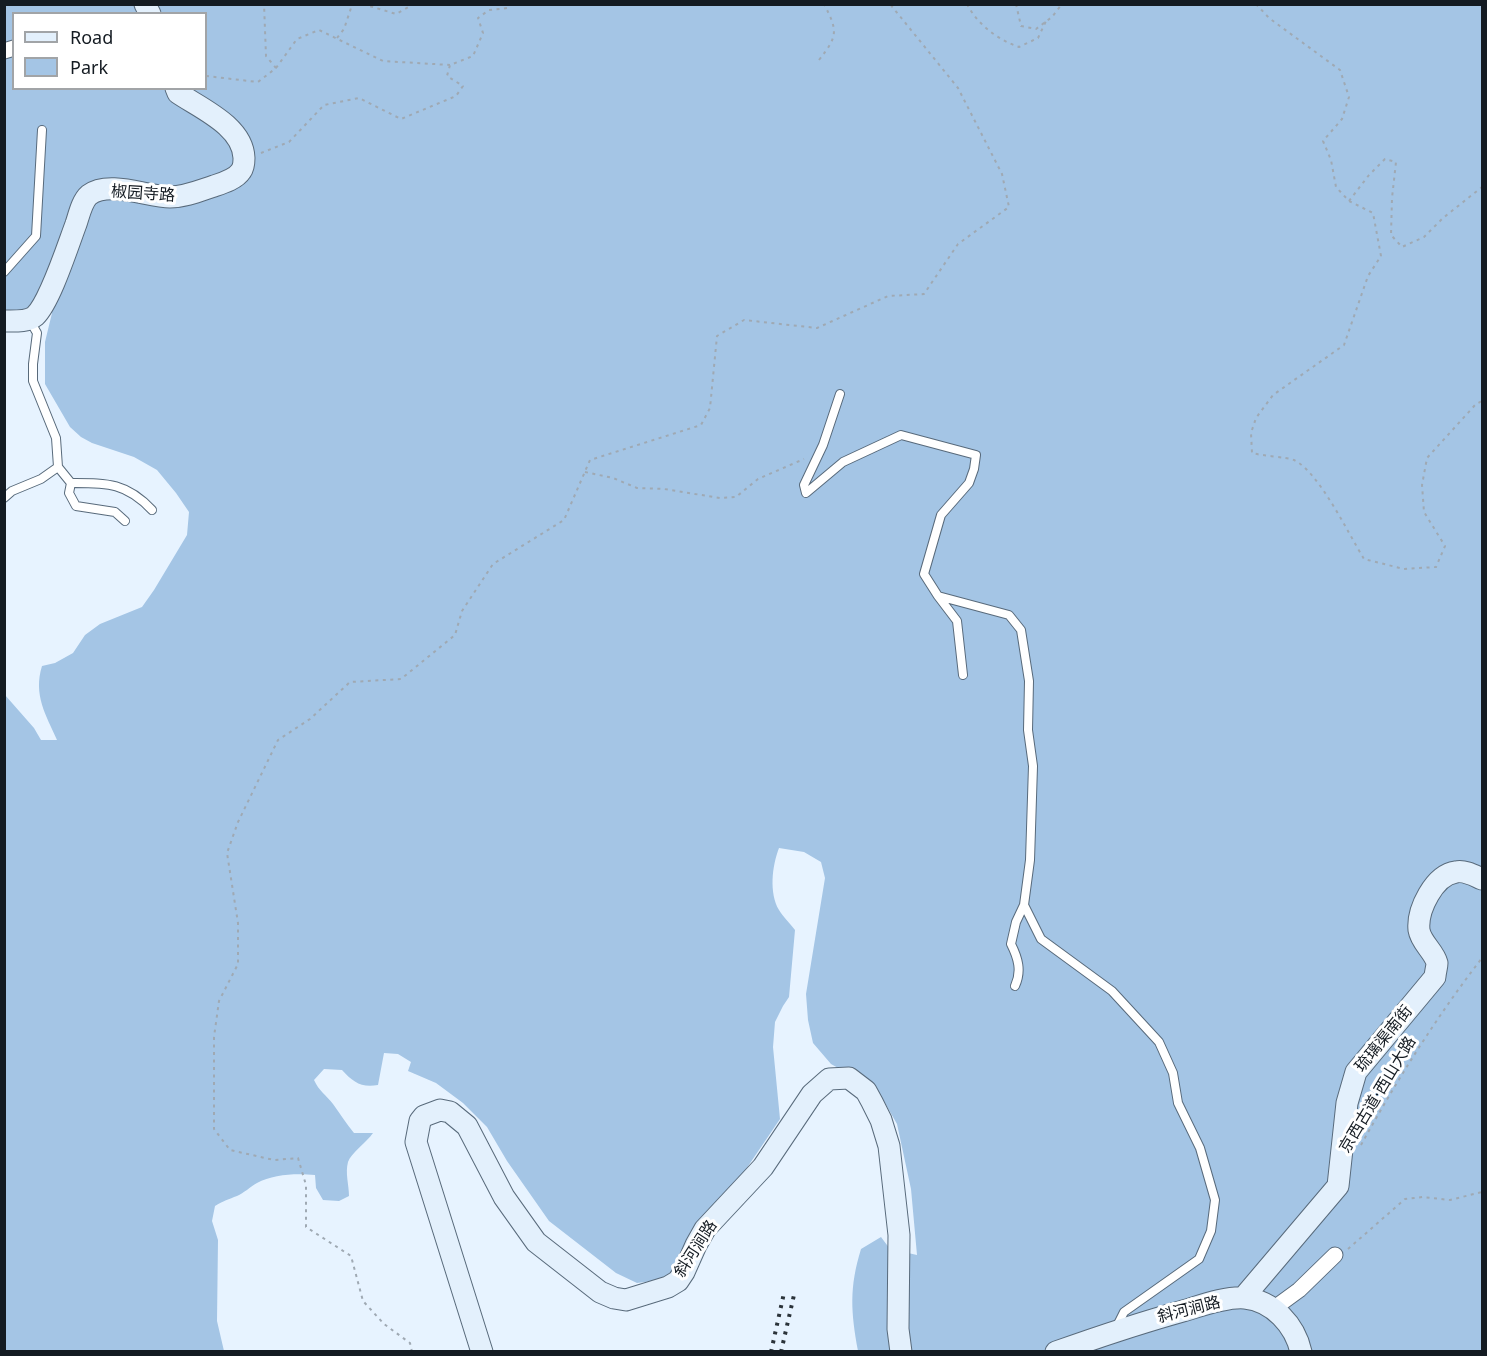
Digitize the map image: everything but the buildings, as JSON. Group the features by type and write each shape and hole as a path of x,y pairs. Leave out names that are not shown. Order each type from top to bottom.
{"street":[{"path":"177,90 178,93 207,110 236,135 244,156"},
{"name":"椒园寺路","path":"29,319 36,315 56,277 88,196 97,192 120,189 153,196 184,196 236,177 243,168 244,156"},
{"path":"4,321 29,319"},
{"name":"琉璃渠南街","path":"1243,1298 1338,1186 1347,1103 1356,1072 1435,977 1437,962 1421,936 1419,928 1422,906 1430,892 1445,876 1457,871 1482,879"},
{"name":"斜河涧路","path":"482,1352 416,1142 420,1121 424,1116 440,1110 450,1112 467,1126 504,1197 536,1242 600,1292 626,1300 668,1287 678,1281 705,1229 763,1167 812,1094 823,1083 837,1078 849,1078 866,1091 881,1120 889,1146 899,1234 898,1329 901,1352"},
{"path":"1273,1309 1299,1290 1335,1255"},
{"name":"斜河涧路","path":"1056,1352 1115,1330 1205,1304 1243,1298 1267,1304 1281,1315 1293,1332 1301,1352"}],"lane":[{"path":"4,272 36,236 42,130"},
{"path":"29,319 37,333 33,381 56,438 58,467 71,483"},
{"path":"840,394 823,445 804,484 806,493 843,462 901,435 976,454 969,483 941,515 924,574 957,621 963,675"},
{"path":"4,498 12,491 41,479 58,467"},
{"path":"71,483 97,483 124,487 152,510"},
{"path":"71,483 69,493 76,506 115,512 125,520"},
{"path":"938,597 1009,615 1021,630 1029,681 1028,730 1034,766 1030,860 1024,905 1016,922 1011,944 1018,958 1020,977 1015,986"},
{"path":"1024,905 1041,939 1112,991 1159,1042 1173,1074 1178,1103 1200,1148 1215,1200 1211,1231 1199,1259 1124,1312 1115,1330"}],"path":[{"path":"264,4 266,56 276,68"},
{"path":"337,38 344,29 351,8 350,4"},
{"path":"363,4 396,14 414,4"},
{"path":"207,76 258,82 276,68 297,39 319,30 383,61 450,64 473,57 483,33 478,18 489,10 508,8 508,4"},
{"path":"819,60 832,43 835,24 825,4"},
{"path":"412,1352 410,1343 384,1324 363,1301 351,1256 306,1227 306,1185 298,1158 274,1161 230,1150 214,1129 214,1037 219,1000 238,964 238,923 227,854 238,822 278,740 310,719 350,682 401,680 455,635 462,611 493,564 564,520 590,460 701,425 710,408 717,336 744,320 817,328 888,296 924,294 958,244 1009,207 1002,174 958,88 890,4"},
{"path":"967,4 974,18 1008,43 1019,47 1038,38 1046,21"},
{"path":"1016,4 1021,26 1035,30 1062,4"},
{"path":"1256,4 1269,18 1340,70 1349,97 1341,119 1323,141 1331,160 1336,187 1350,201 1373,213 1381,256 1368,276 1344,345 1273,395 1256,418 1251,433 1252,453 1291,459 1308,469 1364,559 1404,569 1436,567 1446,546 1424,512 1422,485 1427,458 1482,400"},
{"path":"244,156 263,153 289,142 324,105 359,98 401,119 441,103 456,96 463,86 447,76 450,64"},
{"path":"1350,201 1369,175 1385,159 1396,162 1391,235 1402,247 1424,237 1443,218 1482,187"},
{"path":"585,472 614,478 623,484 637,488 664,489 720,498 736,497 759,479 804,459 823,445"},
{"name":"京西古道·西山大路","path":"1361,1146 1389,1095 1460,987 1482,958"},
{"path":"1335,1255 1351,1247 1405,1199 1423,1197 1450,1200 1482,1192"}],"green space":[{"path":"5,5 1482,5 1482,1351 858,1351 852,1300 854,1276 861,1249 881,1237 890,1249 917,1255 911,1189 897,1124 885,1103 872,1087 831,1064 813,1043 806,994 825,878 821,862 804,852 779,848 773,871 774,896 782,915 795,930 789,997 775,1022 773,1047 780,1119 740,1178 710,1208 696,1226 685,1255 671,1274 660,1280 637,1283 616,1273 549,1221 507,1161 487,1127 463,1103 436,1083 408,1071 411,1062 398,1054 384,1053 378,1085 367,1086 358,1083 342,1070 324,1069 314,1080 354,1133 373,1133 348,1162 349,1196 339,1201 323,1200 316,1188 315,1175 293,1174 263,1180 240,1195 215,1206 212,1221 218,1240 217,1321 224,1351 5,1352 5,695 34,728 41,740 57,740 40,696 42,666 55,663 73,653 85,635 100,624 142,607 187,535 189,512 157,470 134,457 92,443 70,427 45,384 45,342 52,313 25,311 5,314"}],"railway":[{"path":"771,1352 784,1293"},
{"path":"781,1352 794,1295"}]}
